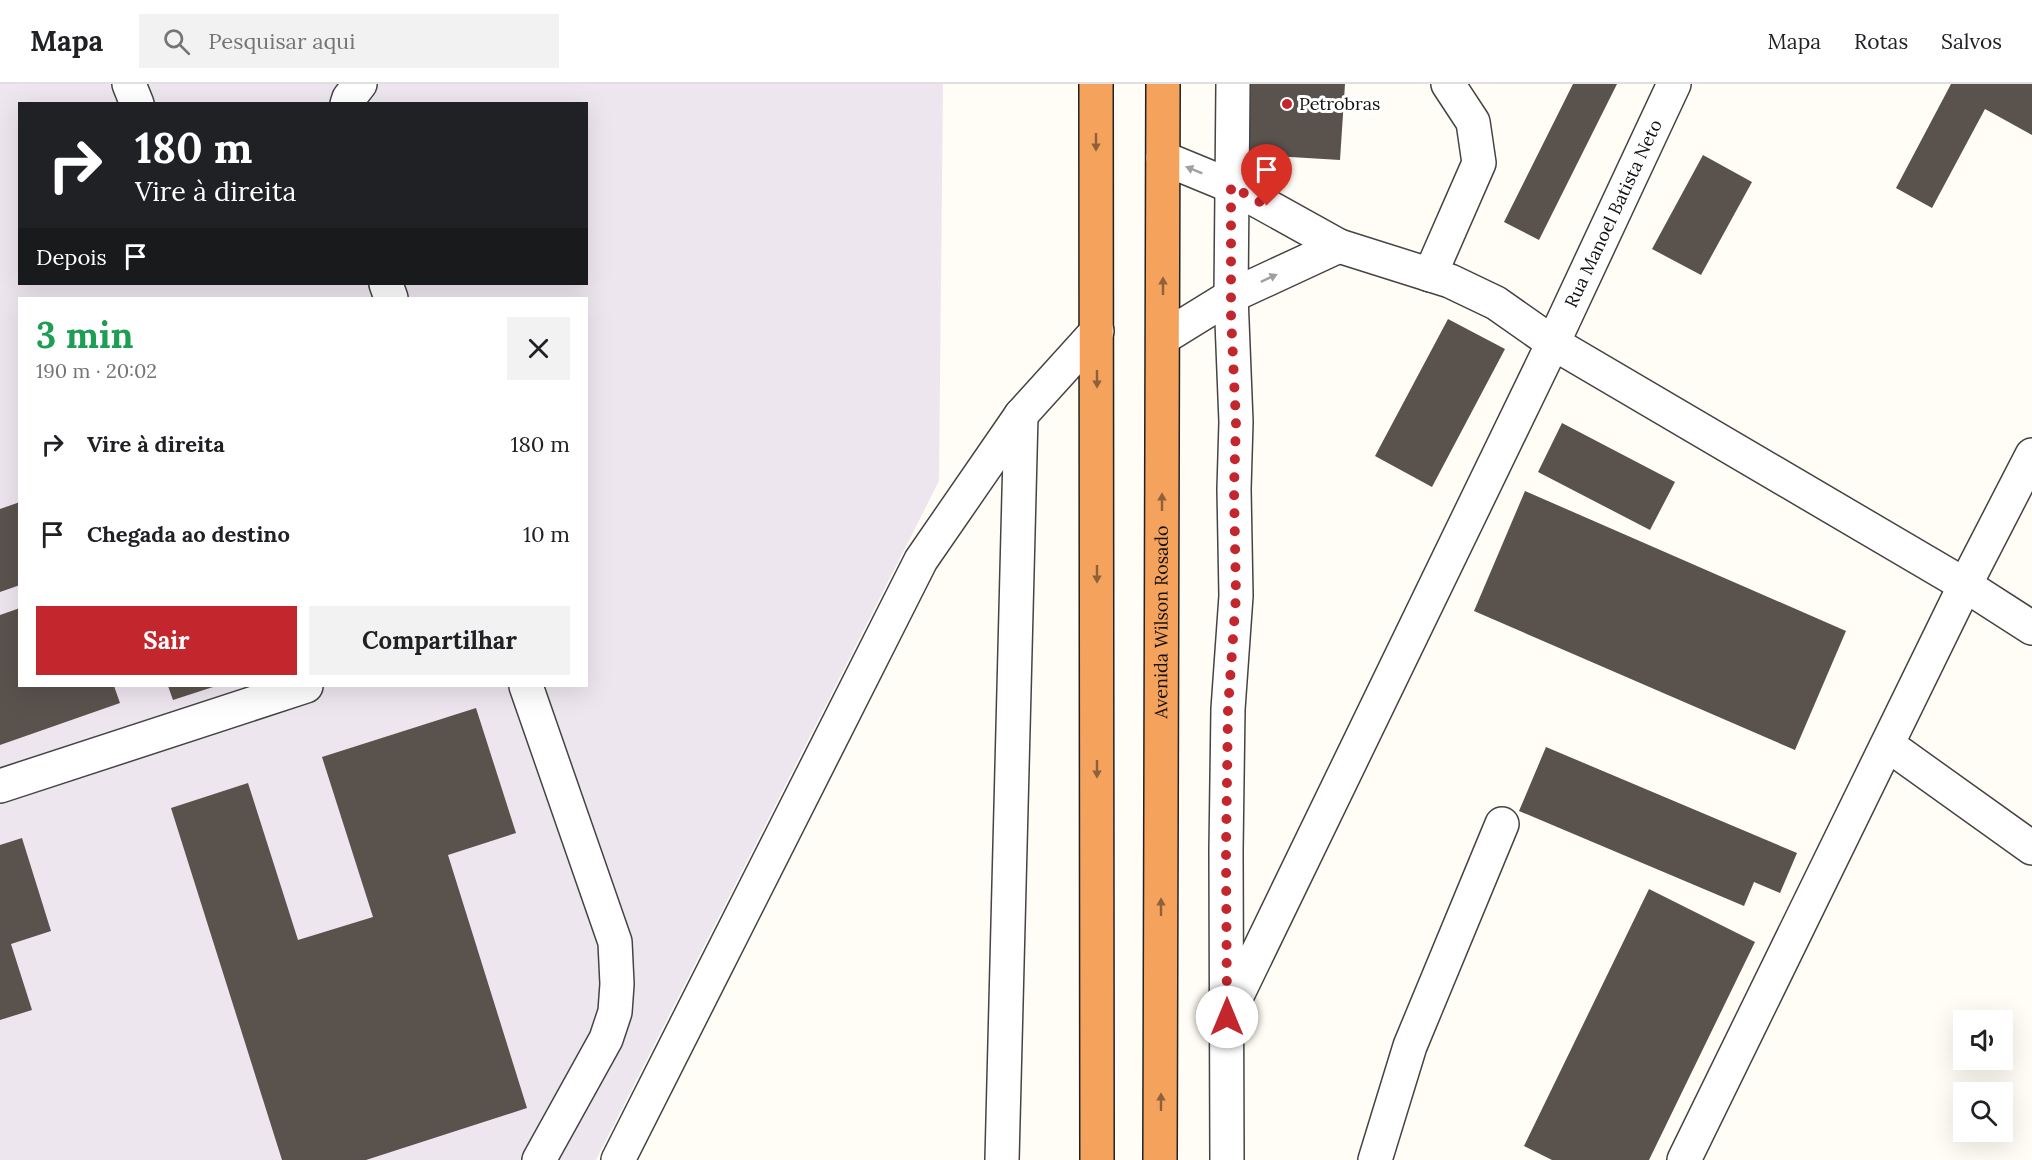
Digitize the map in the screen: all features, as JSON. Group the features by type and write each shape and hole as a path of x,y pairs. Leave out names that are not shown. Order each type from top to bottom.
{"highway":[{"path":"1096,84 1097,1160"},
{"name":"Avenida Wilson Rosado","path":"1160,1160 1163,84"}],"street":[{"path":"129,84 136,102"},
{"path":"348,102 360,84"},
{"path":"1227,1160 1228,709 1236,596 1234,489 1236,422 1231,296 1233,84"},
{"path":"1430,275 1479,163 1473,122 1448,84"},
{"name":"Rua Manoel Batista Neto","path":"1227,1017 1552,343 1674,84"},
{"path":"1163,158 1231,186 1339,246 1450,281 1496,303 1552,343 1965,585 2032,628"},
{"path":"1163,338 1231,296 1339,246"},
{"path":"618,1160 921,560 1021,415 1097,331"},
{"path":"1002,1160 1021,415"},
{"path":"1684,1160 1965,585 2032,456"},
{"path":"0,786 303,687"},
{"path":"526,687 615,942 617,963 615,1012 606,1039 539,1160"},
{"path":"1888,745 2032,848"},
{"path":"1375,1160 1410,1046 1502,824"}],"shaded area":[{"path":"0,84 943,84 939,481 596,1160 0,1160"}],"building":[{"path":"1245,84 1345,84 1340,160 1240,154"},
{"path":"1573,84 1617,84 1539,240 1504,222"},
{"path":"1951,84 2032,84 2032,135 1985,109 1932,208 1896,188"},
{"path":"1703,155 1752,182 1701,275 1652,249"},
{"path":"1448,319 1505,349 1432,487 1375,456"},
{"path":"1562,423 1675,482 1650,530 1538,472"},
{"path":"1525,491 1846,631 1795,750 1474,611"},
{"path":"18,503 18,586 0,592 0,509"},
{"path":"18,609 18,687 114,687 120,703 0,745 0,615"},
{"path":"168,687 213,687 173,700"},
{"path":"476,708 516,833 448,855 527,1108 366,1160 282,1160 171,808 248,783 298,940 373,917 322,757"},
{"path":"1546,747 1797,853 1780,893 1754,882 1744,906 1519,811"},
{"path":"22,838 51,931 11,944 32,1010 0,1020 0,845"},
{"path":"1649,889 1755,942 1649,1160 1552,1160 1524,1146"}],"place":[{"name":"Petrobras","path":"1287,104"}],"route":[{"path":"1227,1017 1228,709 1236,596 1234,489 1236,422 1231,315 1231,186 1267,206"}]}
